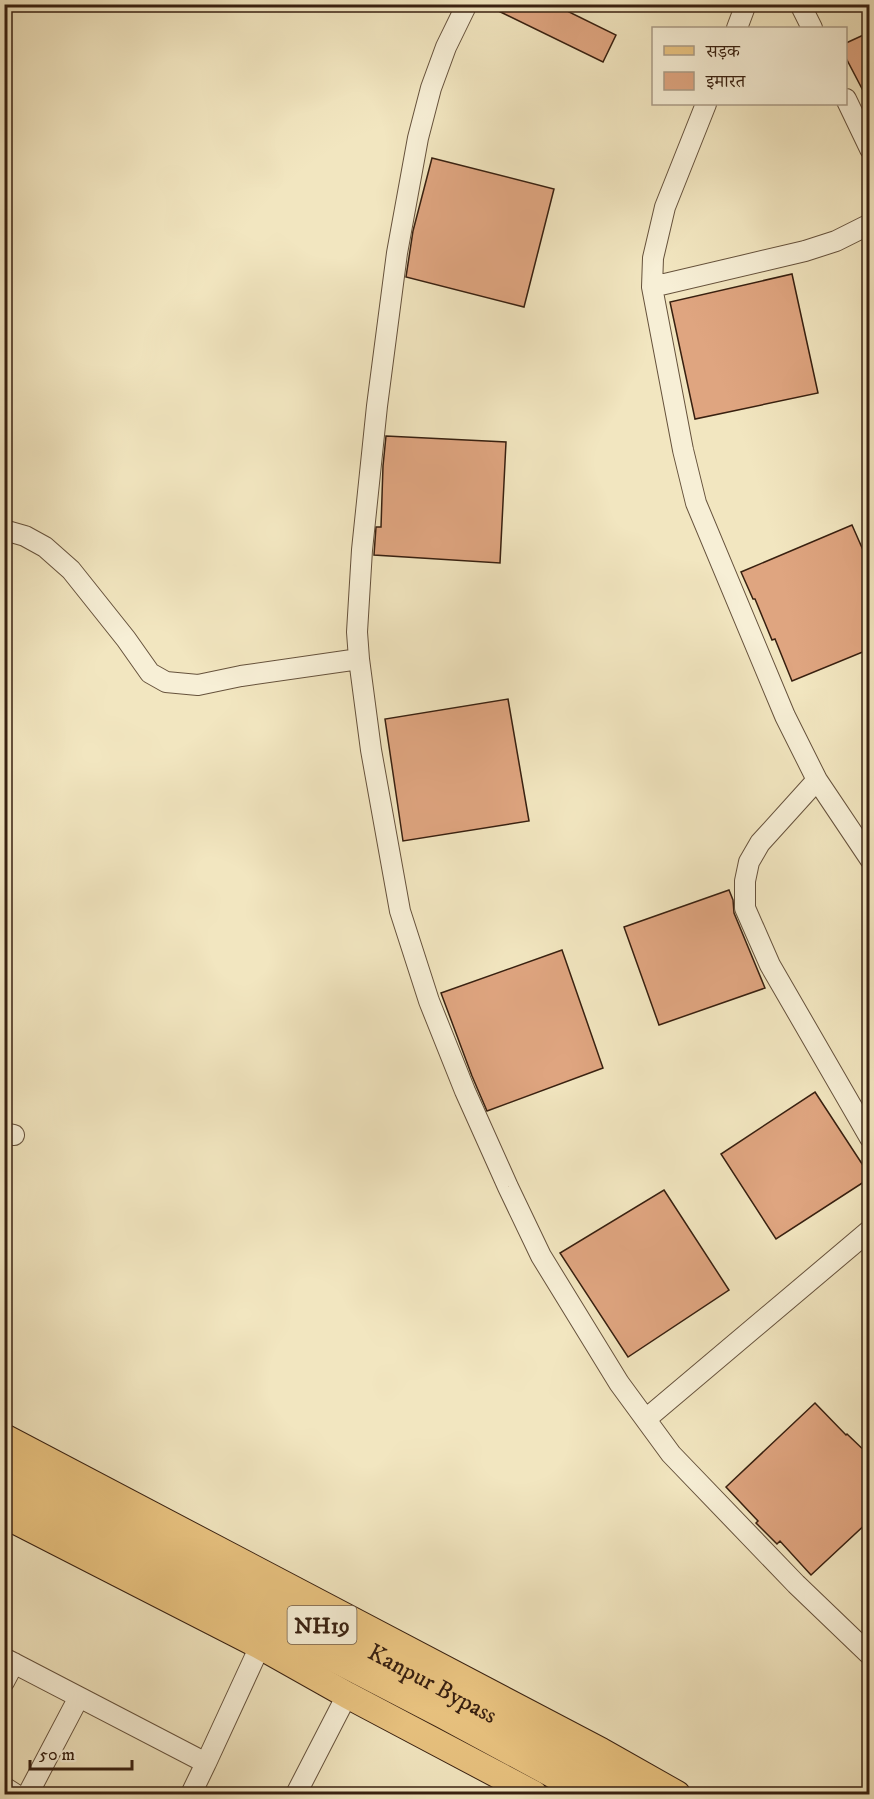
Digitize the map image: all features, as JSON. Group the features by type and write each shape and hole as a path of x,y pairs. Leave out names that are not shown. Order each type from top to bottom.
{"highway":[{"name":"Kanpur Bypass","path":"4,1461 343,1636 635,1794"},
{"name":"Kanpur Bypass","path":"4,1487 443,1714 591,1794"}],"main road":[{"path":"4,1437 601,1751 677,1794"},
{"path":"4,1515 261,1646 347,1695 534,1794"}],"street":[{"path":"467,4 446,47 431,88 418,138 397,252 377,406 362,550 357,632 359,659 371,750 400,911 429,1001 465,1091 541,1256 619,1383 671,1454 796,1584 870,1655"},
{"path":"737,27 746,4"},
{"path":"800,4 812,27"},
{"path":"847,101 870,149"},
{"path":"706,105 665,207 653,258 652,287 683,450 696,503 785,716 817,780 870,860"},
{"path":"652,287 805,251 836,241 870,224"},
{"path":"4,530 25,536 45,547 71,570 150,673 166,682 180,685 198,684 359,659"},
{"path":"817,780 760,843 749,862 745,882 745,908 770,965 870,1138"},
{"path":"646,1419 870,1230"},
{"path":"191,1794 261,1646"},
{"path":"4,1682 9,1660 206,1763"},
{"path":"296,1794 347,1695"},
{"path":"28,1794 79,1697"},
{"path":"4,1787 15,1794"}],"building":[{"path":"484,4 553,4 616,35 603,62"},
{"path":"870,32 870,104 847,60 847,43"},
{"path":"432,158 554,189 524,307 406,277 413,231"},
{"path":"792,274 818,393 695,419 670,302"},
{"path":"386,436 506,442 500,563 374,555 376,527 381,527"},
{"path":"852,525 870,566 870,649 792,681 775,639 772,640 741,572"},
{"path":"508,699 529,821 403,841 385,719"},
{"path":"729,890 734,913 765,988 659,1025 624,927"},
{"path":"562,950 603,1068 487,1111 441,993"},
{"path":"815,1092 870,1178 776,1239 721,1154"},
{"path":"664,1190 729,1290 628,1357 560,1253"},
{"path":"815,1403 870,1456 870,1520 811,1575 780,1541 777,1544 756,1523 758,1521 726,1487"}]}
